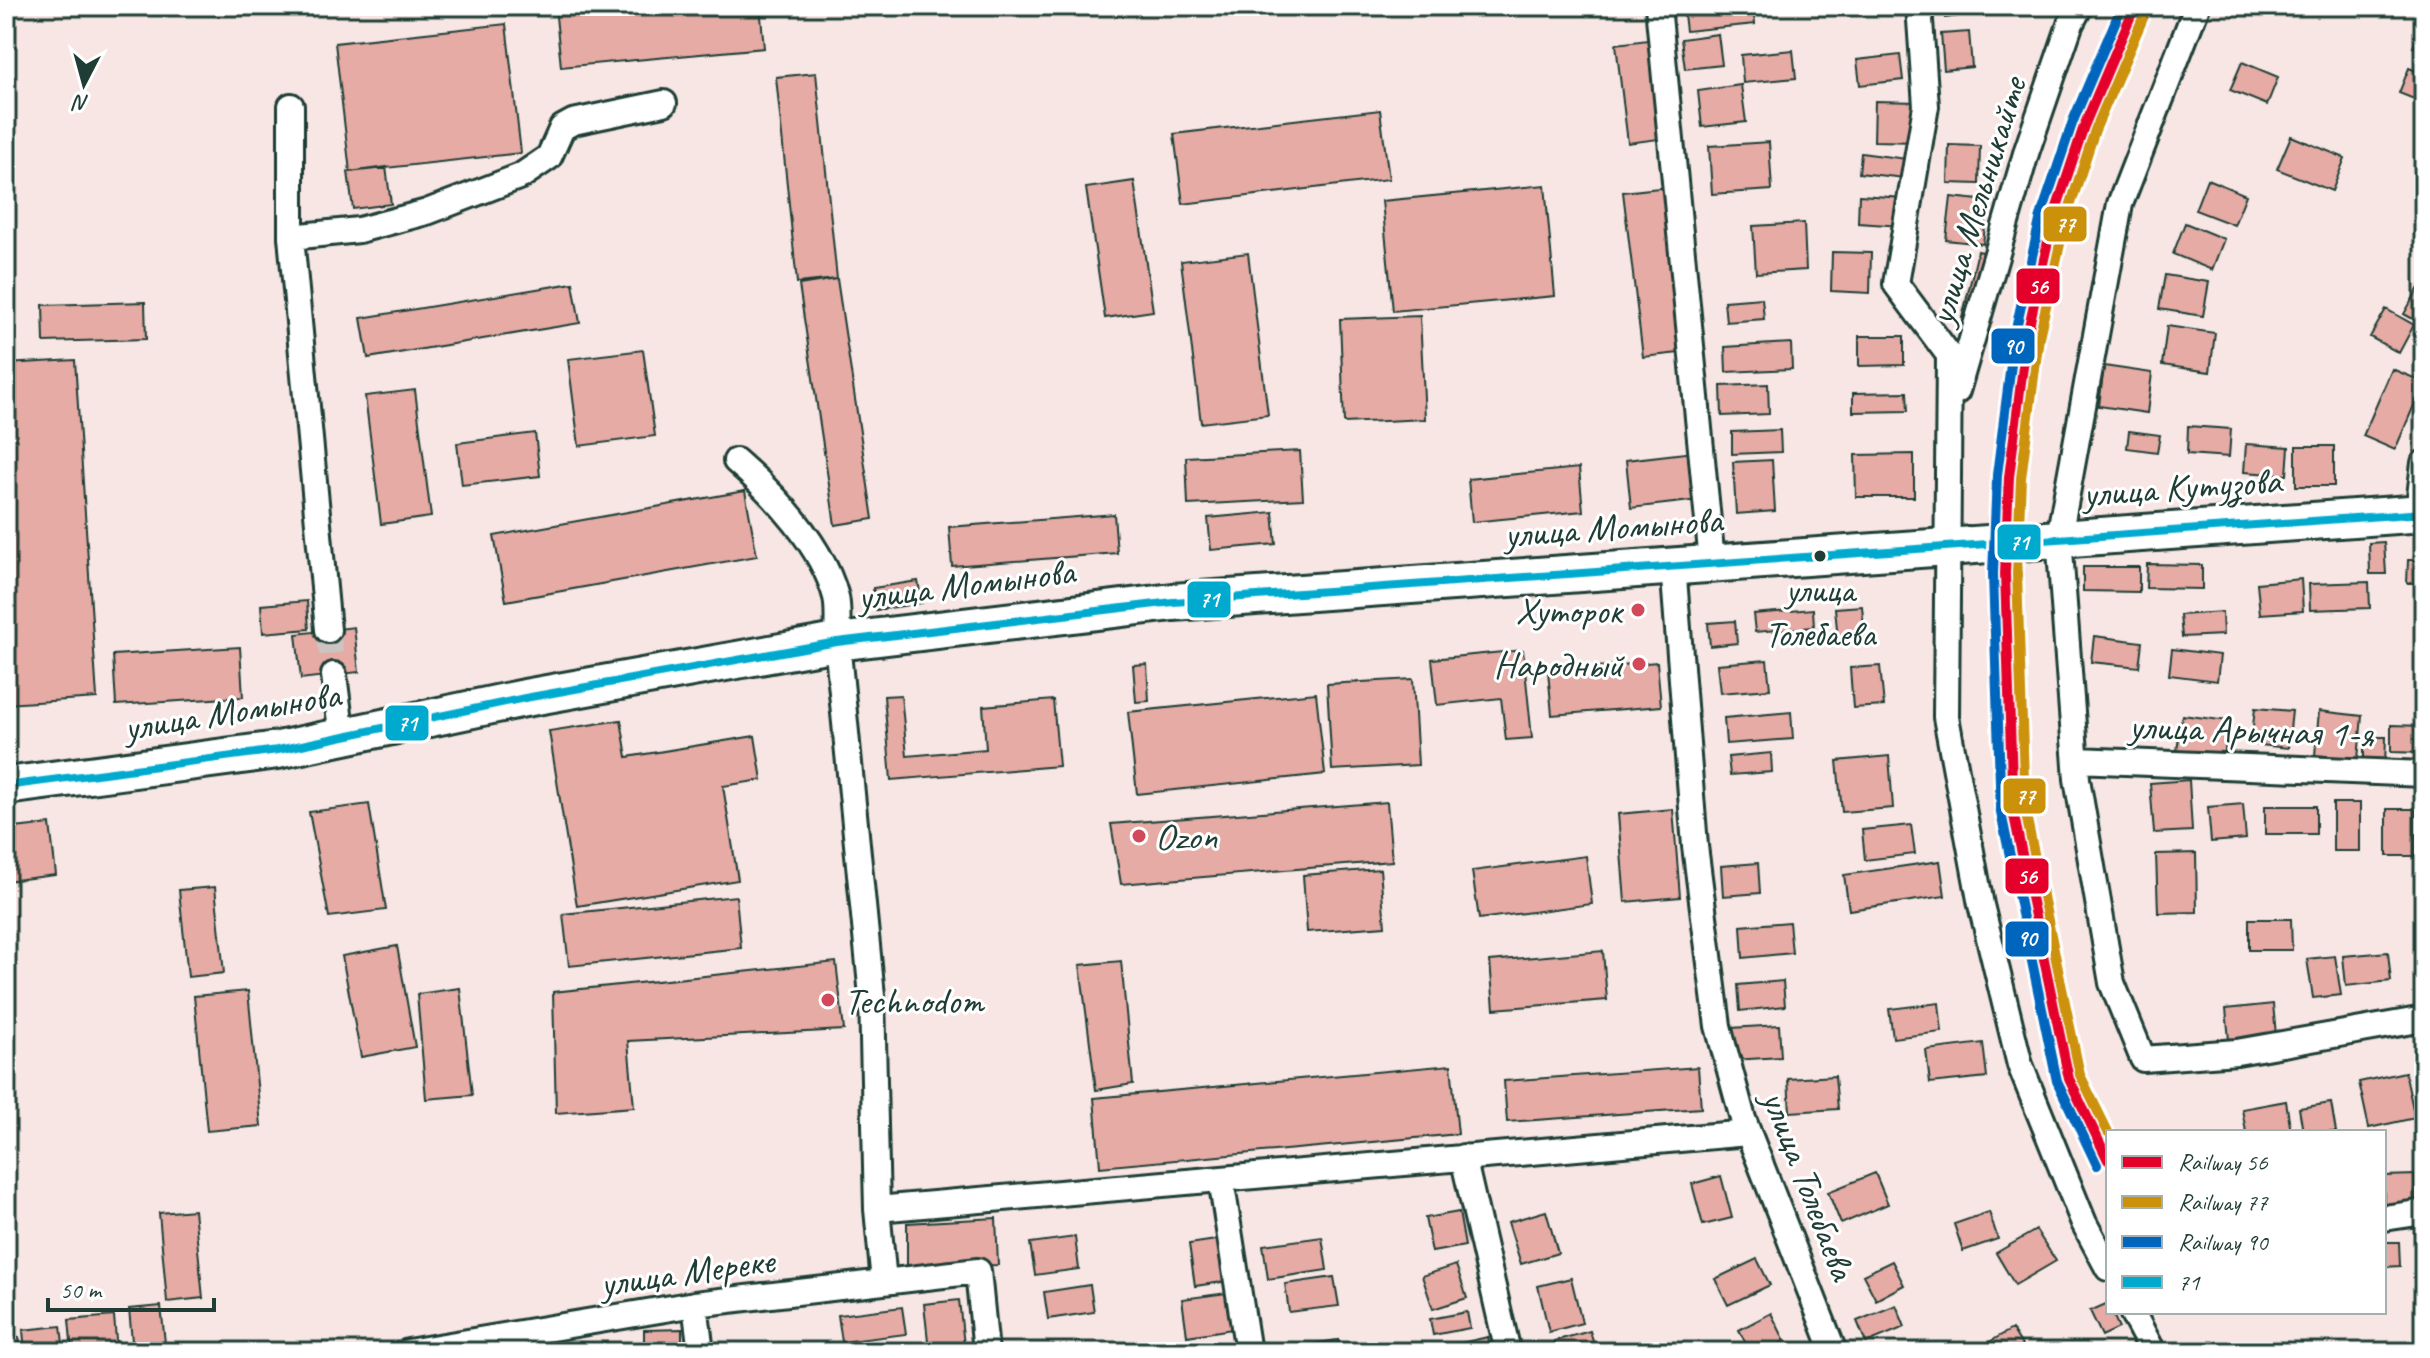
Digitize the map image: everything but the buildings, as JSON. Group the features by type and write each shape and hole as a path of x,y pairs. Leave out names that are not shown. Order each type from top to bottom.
{"main road":[{"name":"улица Кутузова","path":"1946,545 2421,513"},
{"name":"улица Момынова","path":"6,786 278,750 525,698 837,642 1194,600 1946,545"}],"street":[{"path":"1658,6 1712,562"},
{"name":"улица Мельникайте","path":"1919,6 1926,106 1896,284 1949,355 1946,717 1981,905 2020,1065 2084,1223 2106,1264"},
{"name":"улица Мельникайте","path":"1948,420 2027,150 2070,25 2080,6"},
{"path":"2197,6 2120,204 2059,537 2076,760 2112,983 2143,1059 2237,1052 2424,1019"},
{"path":"291,237 359,230 427,212 521,176 549,157 562,128 573,122 664,103"},
{"path":"291,106 291,237 328,630"},
{"path":"736,461 764,486 827,571 837,601 837,642 872,996 877,1209 884,1282"},
{"path":"2421,513 2424,463"},
{"name":"улица Толебаева","path":"1673,565 1695,846 1718,1026 1748,1133 1834,1352"},
{"path":"334,675 342,737"},
{"name":"улица Арычная 1-я","path":"2076,760 2424,774"},
{"path":"877,1209 1748,1133"},
{"path":"1463,1157 1508,1352"},
{"path":"1221,1179 1248,1352"},
{"path":"2386,1218 2424,1212"},
{"name":"улица Мереке","path":"424,1351 695,1304 978,1271 986,1352"},
{"path":"695,1304 701,1352"},
{"path":"2133,1314 2153,1352"}],"tunnel":[{"path":"328,630 334,675"}],"rail line":[{"name":"90","path":"2097,1165 2057,1081 2001,813 1993,574 1997,475 2015,333 2041,216 2073,121 2122,6"},
{"name":"56","path":"2106,1156 2069,1079 2013,811 2005,574 2009,477 2027,335 2053,219 2084,126 2135,6"},
{"name":"77","path":"2107,1130 2080,1075 2025,810 2017,574 2021,478 2039,337 2065,222 2095,130 2146,11"}],"transit line":[{"name":"71","path":"6,786 278,750 525,698 837,642 1173,602 2424,513"}],"place":[{"name":"улица Толебаева","path":"1820,556"},
{"name":"Хуторок","path":"1638,610"},
{"name":"Народный","path":"1639,664"},
{"name":"Ozon","path":"1139,836"},
{"name":"Technodom","path":"828,1000"}]}
